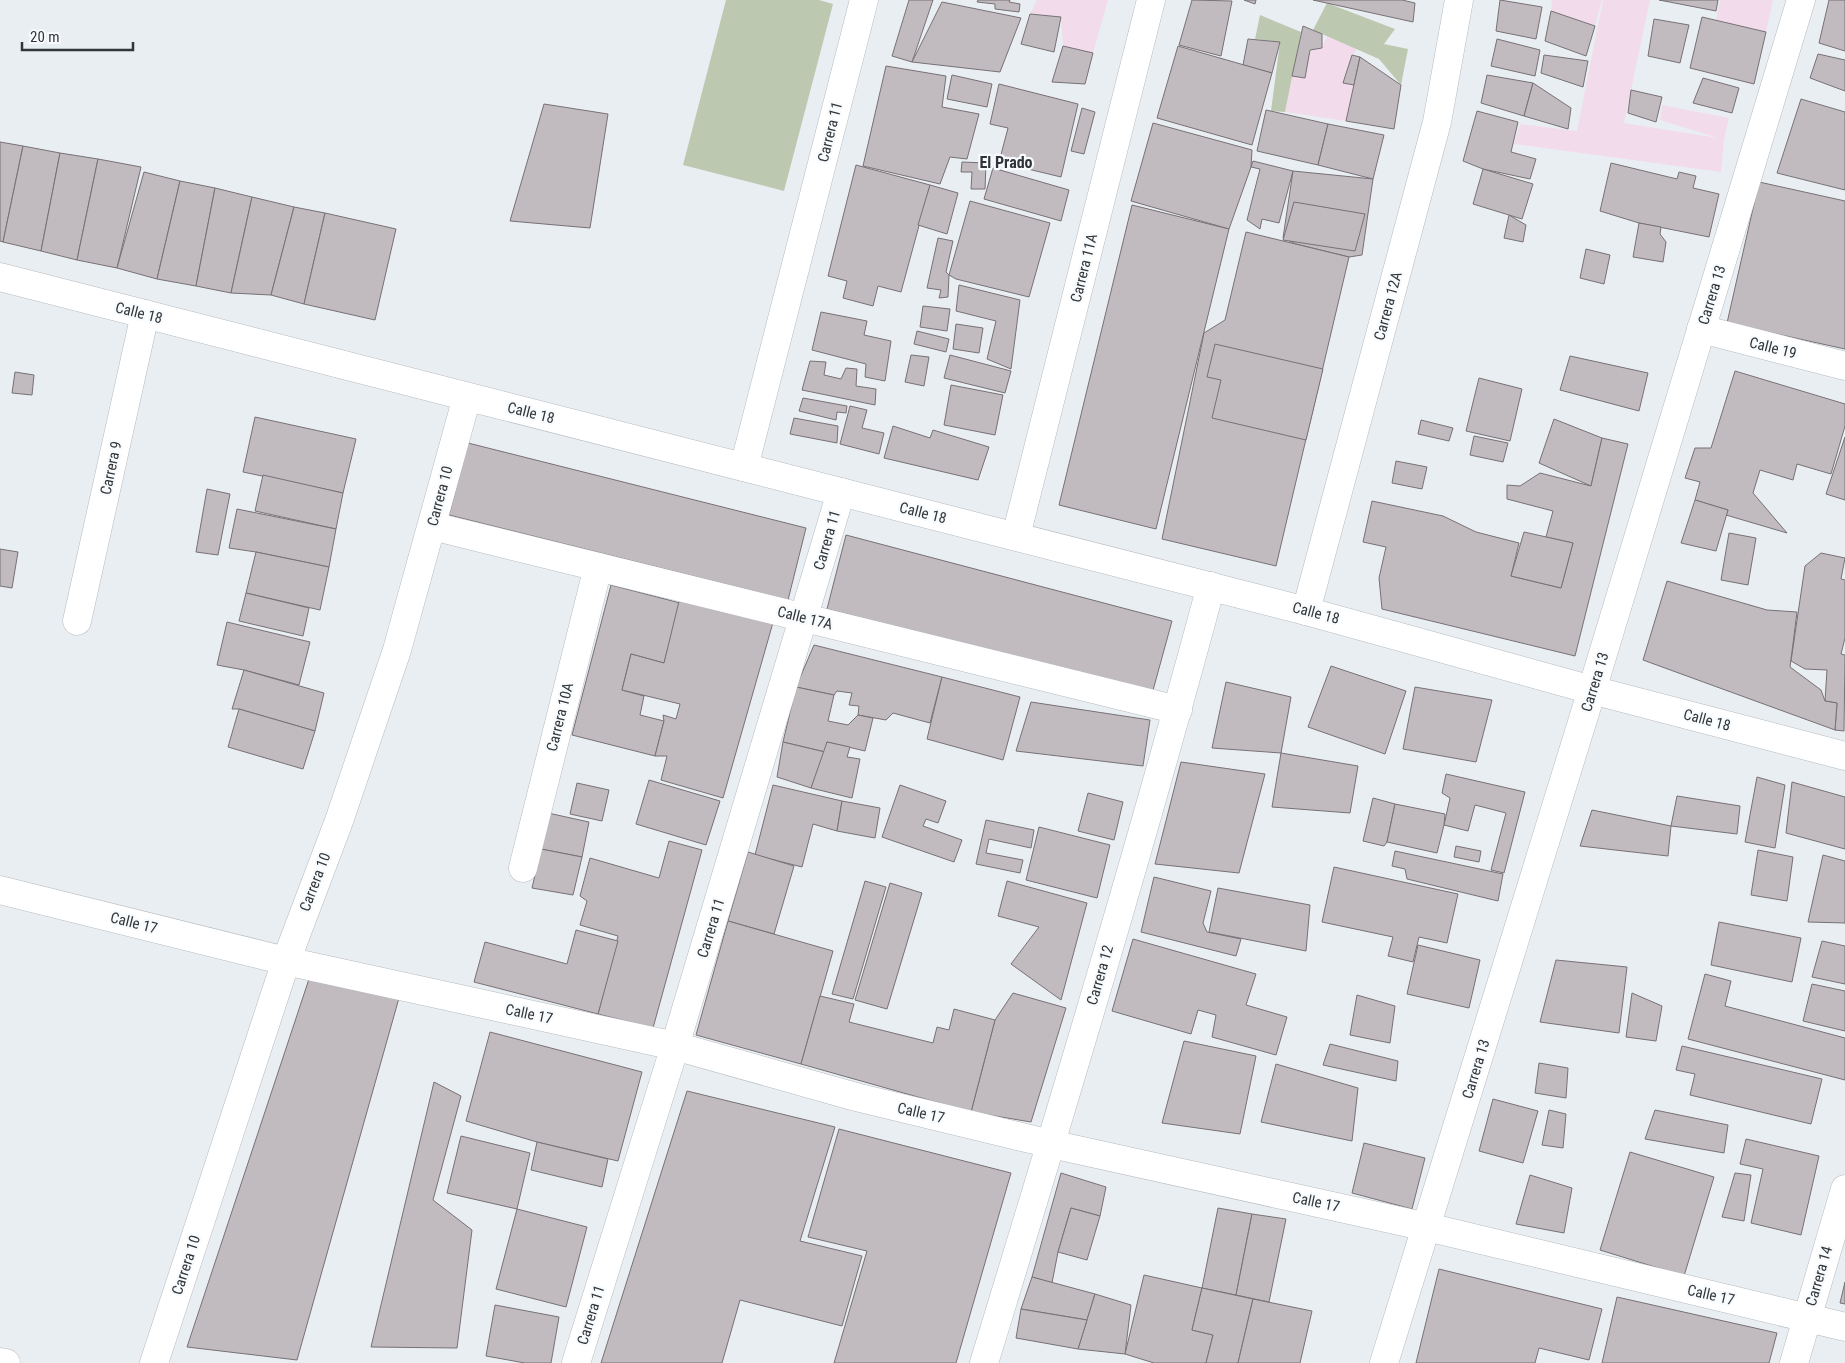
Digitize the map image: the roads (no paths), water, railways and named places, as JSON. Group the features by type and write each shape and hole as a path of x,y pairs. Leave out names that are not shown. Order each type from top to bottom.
{"street":[{"name":"Carrera 11","path":"744,467 864,0"},
{"name":"Carrera 11A","path":"1016,536 1152,0"},
{"name":"Carrera 12A","path":"1306,610 1437,122 1458,0"},
{"name":"Carrera 13","path":"1384,1363 1592,690 1801,0"},
{"name":"Calle 18","path":"0,277 1306,610 1592,690 1845,756"},
{"name":"Carrera 9","path":"77,621 145,314"},
{"name":"Calle 19","path":"1702,329 1845,366"},
{"name":"Carrera 10","path":"154,1363 286,961 339,821 397,650 467,397"},
{"name":"Carrera 11","path":"576,1363 675,1046 841,492"},
{"name":"Calle 17A","path":"432,526 1178,710"},
{"name":"Carrera 10A","path":"523,868 598,567"},
{"name":"Carrera 12","path":"984,1363 1051,1144 1178,710 1211,586"},
{"name":"Calle 17","path":"0,890 286,961 675,1046 856,1097 1051,1144 1427,1227 1845,1327"},
{"name":"Carrera 14","path":"1794,1363 1845,1189"},
{"path":"0,1362 6,1363"}],"district":[{"name":"El Prado","path":"1006,162"}]}
